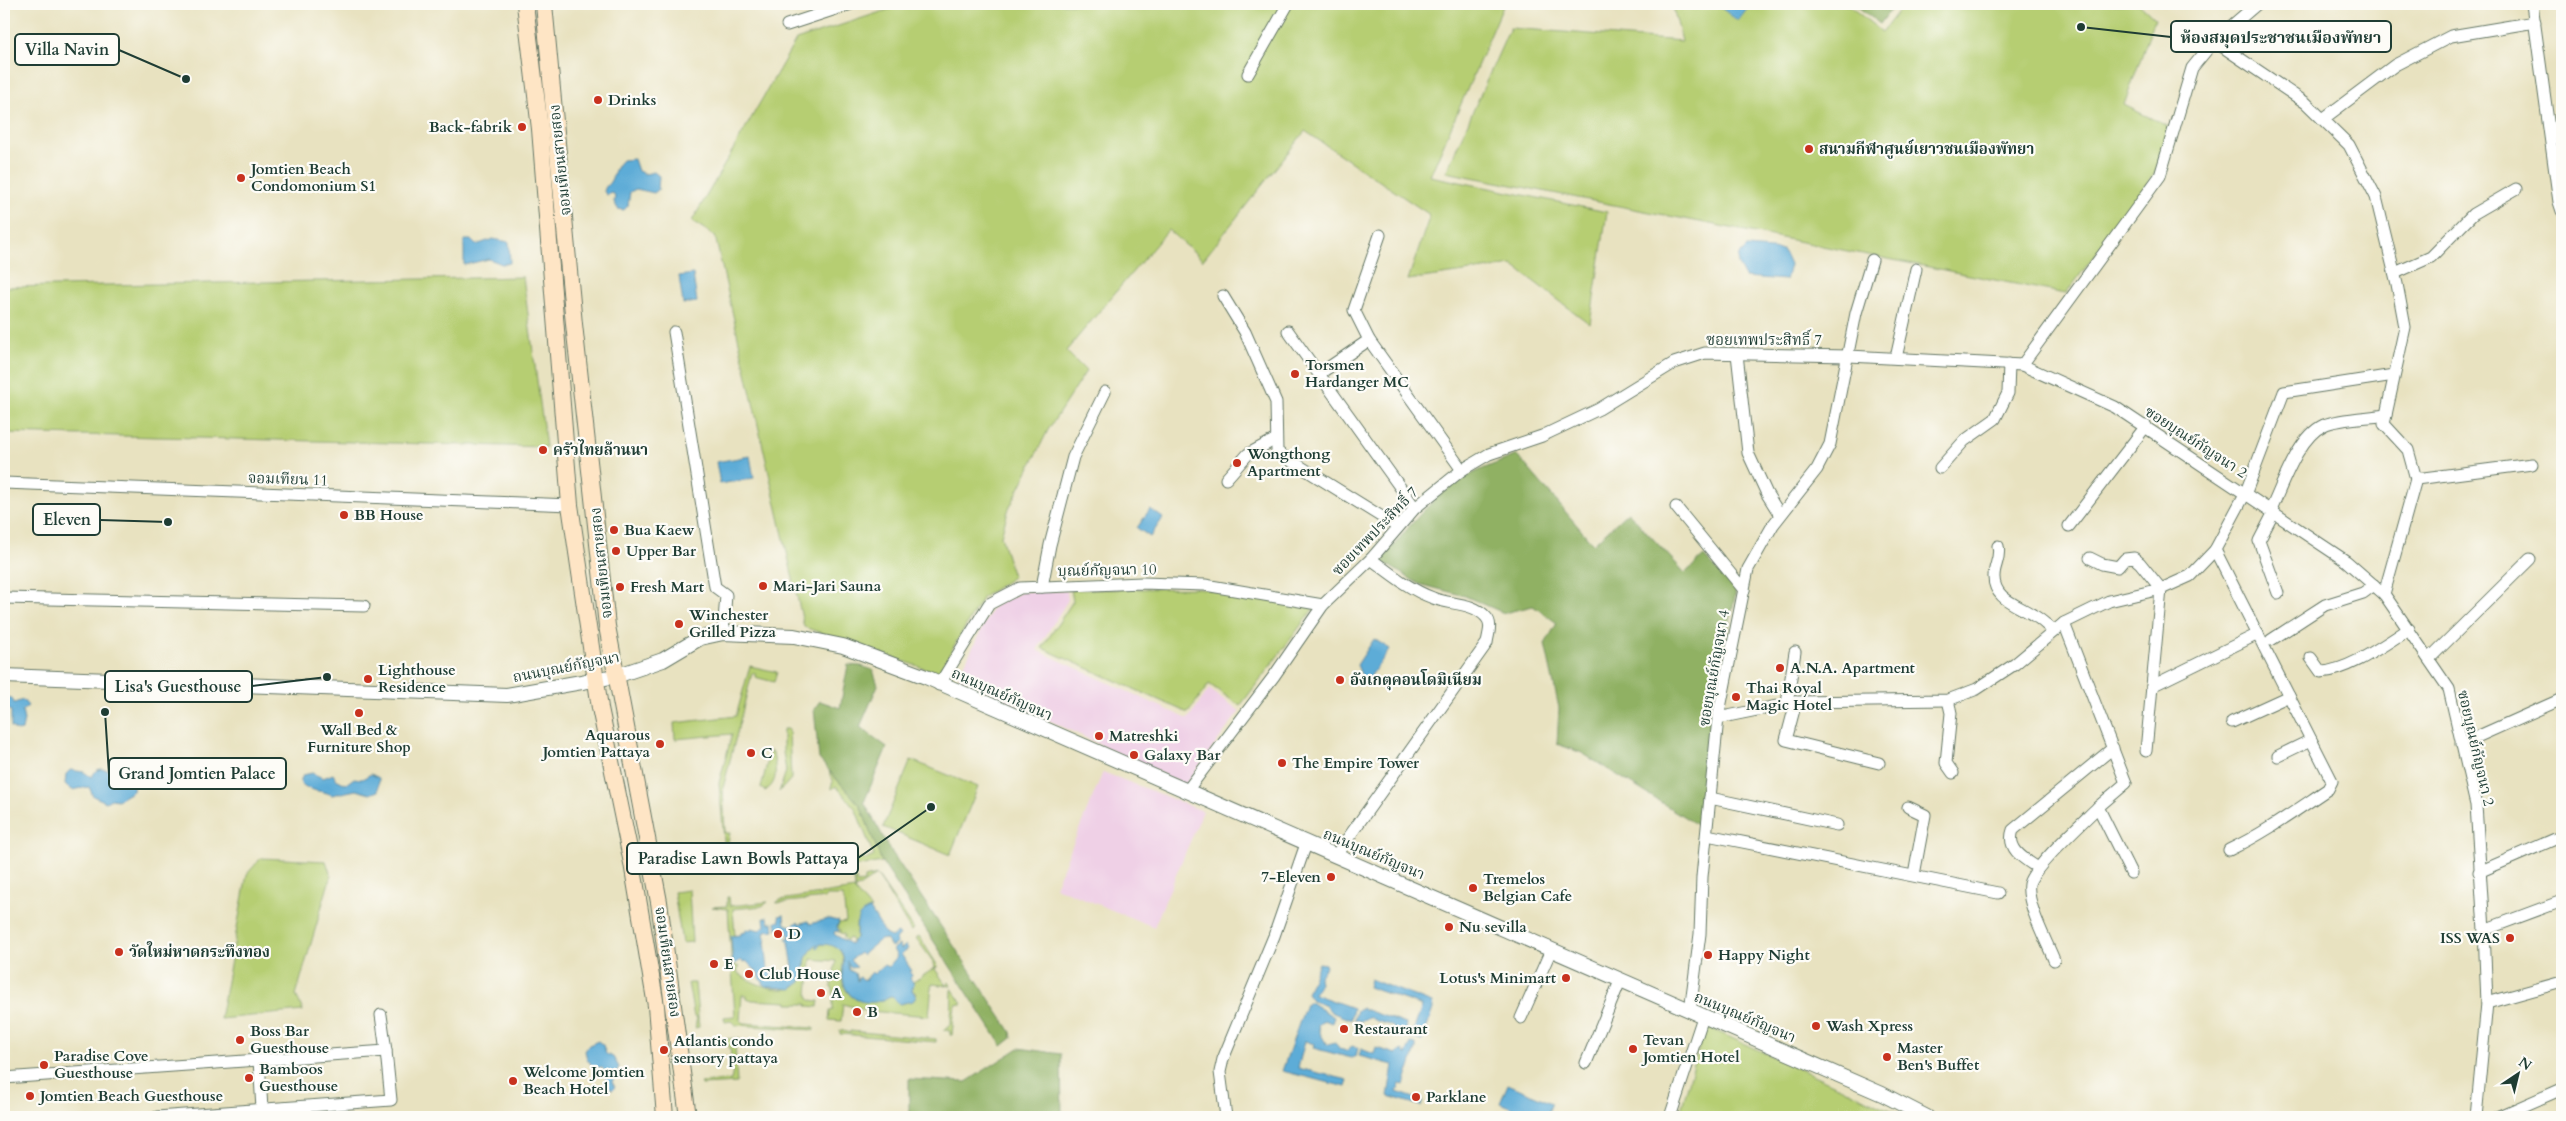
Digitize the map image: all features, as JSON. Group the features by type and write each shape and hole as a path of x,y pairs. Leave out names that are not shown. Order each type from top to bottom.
{"main road":[{"name":"จอมเทียนสายสอง","path":"526,4 540,129 570,504 595,680 632,863 656,1006 665,1117"},
{"name":"จอมเทียนสายสอง","path":"544,4 574,324 607,626 659,902 688,1117"}],"street":[{"path":"787,24 851,4"},
{"path":"1248,74 1288,4"},
{"path":"2022,365 2160,176 2192,68 2214,41 2257,4"},
{"path":"2532,4 2559,202 2562,211"},
{"path":"2322,119 2396,64 2451,36 2535,22"},
{"path":"2214,41 2306,102 2349,145 2376,197 2395,273 2405,327 2384,424 2408,450 2416,479 2384,594"},
{"path":"540,129 557,127"},
{"path":"2395,273 2431,257 2473,214 2516,189"},
{"path":"1380,235 1354,310 1369,340 1462,470"},
{"name":"ซอยบุณย์กัญจนา 4","path":"1690,1011 1700,934 1718,718 1748,569 1780,515 1818,469 1830,444 1862,287 1872,260"},
{"path":"1896,358 1916,269"},
{"path":"1223,296 1245,332 1276,402 1277,452 1398,527"},
{"path":"1288,331 1415,508"},
{"path":"674,332 715,587 726,595 723,633"},
{"path":"1318,374 1369,340"},
{"name":"ซอยเทพประสิทธิ์ 7","path":"1186,792 1274,676 1322,606 1371,559 1415,508 1462,470 1489,454 1542,436 1599,409 1674,363 1704,353 1849,356 2022,365"},
{"path":"1737,354 1748,453 1767,494 1780,515"},
{"path":"1940,468 1964,441 1995,419 2008,393 2010,364"},
{"name":"ซอยบุณย์กัญจนา 2","path":"2022,365 2115,407 2246,492 2346,562 2384,594 2449,689 2476,805 2484,930 2488,1003 2476,1117"},
{"path":"1718,718 1791,702 1948,700 1977,689 2014,664 2064,623 2110,601 2161,589 2190,576 2215,550 2246,492 2284,392 2394,375"},
{"path":"1042,587 1050,545 1073,457 1105,392"},
{"path":"2278,593 2259,540 2301,448 2315,431 2326,425 2386,415"},
{"path":"2069,526 2146,426"},
{"path":"1226,478 1248,454 1276,439"},
{"path":"2416,479 2532,464"},
{"name":"จอมเทียน 11","path":"4,483 570,504"},
{"path":"1676,507 1744,590"},
{"path":"576,550 599,546"},
{"path":"1998,546 1999,560 1994,576 1996,586 2004,598 2029,612 2054,631"},
{"path":"2215,550 2332,781 2331,785 2260,835 2229,850"},
{"path":"2090,558 2102,564 2118,567 2125,559 2134,558 2161,589 2146,751"},
{"path":"1336,855 1486,643 1490,627 1488,618 1478,610 1434,599 1408,587 1371,559"},
{"path":"2429,659 2530,559"},
{"name":"บุณย์กัญจนา 10","path":"939,685 989,604 1020,588 1142,583 1205,585 1322,606"},
{"path":"2271,640 2325,605 2363,593 2374,585"},
{"path":"4,598 364,606"},
{"path":"2054,960 2032,906 2029,884 2038,868 2098,807 2126,783 2064,623"},
{"path":"2311,658 2321,672 2327,672 2358,660 2409,629"},
{"name":"ถนนบุณย์กัญจนา","path":"4,676 507,695 616,676 663,660 700,638 723,633 794,636 843,646 926,677 939,685 1306,844 1336,855 1620,981 1882,1094 1927,1117"},
{"path":"2152,686 2258,634"},
{"path":"1795,652 1786,740 1879,763"},
{"path":"2232,722 2289,696"},
{"path":"2461,744 2562,698"},
{"path":"1948,700 1951,713 1946,763 1953,773"},
{"path":"2278,756 2311,740"},
{"path":"2038,868 2022,858 2013,847 2010,837 2013,830 2113,748"},
{"path":"1710,798 1837,825"},
{"path":"1908,807 1924,813 1926,818 1914,875"},
{"path":"2098,807 2131,873"},
{"path":"1707,835 1998,893"},
{"path":"2479,872 2562,836"},
{"path":"1226,1117 1220,1072 1223,1059 1270,945 1306,844"},
{"path":"2484,930 2562,901"},
{"path":"1521,1018 1552,950"},
{"path":"1586,1063 1620,981"},
{"path":"2488,1003 2562,982"},
{"path":"157,1117 391,1100 381,1015"},
{"path":"1670,1117 1703,1017"},
{"path":"4,1078 386,1051"},
{"path":"259,1060 262,1109"},
{"path":"2498,1117 2562,1089"}],"shaded area":[{"path":"1067,591 1068,600 1037,650 1188,719 1209,689 1240,711 1185,785 958,677 993,607 1022,592"},
{"path":"1103,772 1203,811 1154,927 1055,887"}],"green space":[{"path":"905,4 1504,4 1430,176 1607,212 1590,324 1512,265 1408,280 1430,215 1305,131 1203,260 1168,230 1066,351 1086,371 1048,430 1008,511 1001,536 1013,577 983,597 938,673 804,627 715,236 692,221 796,40"},
{"name":"สนามกีฬาศูนย์เยาวชนเมืองพัทยา","path":"1672,4 1847,4 1882,32 1904,4 2139,4 2155,19 2124,105 2169,127 2155,173 2066,294 1446,172 1510,28 1682,41"},
{"path":"1854,4 1895,4 1880,24"},
{"path":"523,277 546,447 4,433 4,287"},
{"path":"1517,455 1593,544 1628,512 1685,573 1704,556 1736,590 1711,724 1702,828 1582,753 1557,744 1559,708 1545,644 1557,623 1533,606 1504,613 1465,596 1419,584 1381,561 1423,511 1447,490 1474,473"},
{"path":"1199,588 1314,608 1240,706 1209,684 1188,713 1042,648 1073,601 1071,590"},
{"path":"848,665 861,666 873,670 878,685 860,727 887,747 864,802 891,851 1011,1032 1012,1038 1002,1046 882,862 860,805 819,759 814,709 820,701 840,708"},
{"path":"750,666 777,672 774,682 755,677 755,673 752,673 723,788 725,833 730,833 727,848 729,856 738,862 762,867 815,872 829,870 840,864 844,855 849,863 863,857 865,860 874,856 855,808 836,786 832,789 833,781 829,771 860,805 882,862 808,875 726,861 719,783 732,734 675,739 674,723 736,716"},
{"path":"783,729 789,729 791,779 779,792 786,771 783,752"},
{"path":"770,751 773,752 775,778 770,787 765,791 761,788"},
{"path":"911,760 978,787 950,855 883,827"},
{"path":"261,858 326,861 331,875 296,995 303,1011 220,1019 247,874"},
{"path":"877,875 914,929 911,931"},
{"path":"877,875 854,890 871,909 866,911 856,923 856,938 853,943 850,938 846,940 844,938 844,934 840,933 840,929 837,927 839,923 846,922 843,896 826,896 826,898 776,903 780,900 855,889 854,879 856,879 857,883 864,882 864,878"},
{"path":"689,890 692,942 682,943 674,892"},
{"path":"727,897 729,897 730,906 768,902 762,906 733,909 735,936 732,936 733,965 739,967 737,972 742,976 756,983 781,989 795,987 803,978 806,958 815,944 818,945 816,947 827,944 838,948 842,955 842,979 849,994 861,1001 869,1002 877,1002 892,996 901,1004 911,1001 916,993 912,990 913,982 935,968 934,963 916,938 919,936 938,966 935,969 946,985 949,982 951,986 932,984 929,1016 868,1011 843,1004 841,1021 829,1020 830,1011 833,1010 833,988 831,987 836,961 811,959 808,995 810,1000 819,1001 818,1007 807,1006 807,1004 752,1000 747,998 747,995 742,995 740,1020 744,1023 814,1028 814,1030 735,1025 731,1021 725,1022 724,1017 735,1016 728,909 712,907 727,906"},
{"path":"688,983 695,983 699,1027 695,1028 697,1017 694,1017"},
{"path":"952,988 962,1004 955,1005 952,1035 950,1035 950,1031 944,1030 951,1024"},
{"path":"1705,1026 1906,1117 1679,1117"},
{"path":"840,1030 850,1033 850,1031 936,1039 936,1042 840,1034"},
{"path":"739,1038 739,1043 735,1043 737,1083 702,1085 701,1083 731,1080 733,1071 730,1071 731,1053 725,1039"},
{"path":"1019,1048 1061,1054 1062,1117 909,1117 909,1079 966,1082"}],"water":[{"path":"1716,4 1751,4 1738,21"},
{"path":"634,159 638,171 645,174 654,172 659,176 658,190 654,193 636,189 630,192 628,206 624,210 618,209 614,202 615,195 612,193 607,195 604,190 622,160"},
{"path":"493,239 509,242 510,263 502,264 489,259 464,265 464,240 471,240 476,245"},
{"path":"1747,247 1783,250 1790,265 1786,280 1745,277 1738,264 1739,255"},
{"path":"693,274 697,302 683,304 679,276"},
{"path":"750,456 754,478 720,484 716,462"},
{"path":"1150,509 1163,518 1150,537 1137,528"},
{"path":"1374,639 1390,649 1365,684 1357,665"},
{"path":"7,697 12,698 14,703 23,700 28,706 22,711 24,720 22,730 17,731 11,727 11,711 4,706"},
{"path":"70,770 84,772 91,777 97,770 119,772 127,776 134,782 133,791 118,800 111,799 106,802 93,796 89,787 72,790 65,784 66,774"},
{"path":"312,773 323,778 333,774 336,779 346,784 354,778 362,779 371,774 379,778 378,791 370,794 356,790 332,795 307,788 300,782 303,775"},
{"path":"870,909 886,935 891,937 898,933 900,936 895,939 897,943 891,947 886,939 880,940 862,955 860,953 850,960 857,967 851,968 847,961 849,970 855,973 857,981 859,977 865,980 872,972 874,974 884,965 888,967 897,957 893,949 899,945 901,949 906,945 908,949 901,954 912,971 910,972 912,976 910,978 914,984 912,990 916,996 913,1001 899,1004 892,996 877,1002 855,999 845,988 842,953 830,945 820,944 818,948 816,947 818,944 815,945 806,958 801,982 791,989 765,986 757,972 746,961 743,962 741,960 733,965 731,936 741,935 741,933 746,932 746,929 760,930 765,926 764,918 768,917 769,923 773,922 774,930 765,931 764,935 767,941 765,941 768,970 770,973 784,975 793,968 789,942 786,938 790,938 786,928 777,929 776,922 780,921 779,916 784,915 785,924 791,926 798,922 799,924 808,921 810,924 828,919 839,921 837,927 839,932 835,931 834,934 850,944 856,938 857,920 861,914"},
{"path":"1319,963 1325,964 1326,967 1319,977 1320,983 1314,994 1353,1008 1351,1020 1331,1012 1326,1006 1312,1000 1307,993"},
{"path":"1370,979 1432,1003 1433,1009 1422,1041 1393,1033 1394,1028 1391,1026 1369,1017 1361,1021 1354,1020 1357,1010 1361,1008 1406,1024 1405,1029 1413,1032 1422,1006 1368,987"},
{"path":"1310,1002 1334,1017 1332,1023 1324,1020 1318,1025 1319,1031 1327,1045 1335,1043 1340,1049 1346,1051 1352,1046 1358,1048 1356,1056 1351,1058 1313,1048 1314,1044 1305,1041 1298,1068 1348,1080 1346,1087 1282,1071 1306,1004"},
{"path":"598,1041 603,1045 606,1054 613,1057 619,1067 612,1082 615,1087 612,1090 606,1084 605,1071 601,1067 594,1068 587,1059 585,1051 589,1045"},
{"path":"1411,1043 1416,1044 1416,1049 1404,1085 1400,1084 1397,1092 1423,1101 1421,1106 1388,1096 1393,1065 1359,1056 1361,1049 1374,1054 1376,1048 1396,1054 1402,1050 1406,1055"},
{"path":"1508,1084 1552,1103 1546,1117 1533,1117 1500,1103"}],"place":[{"name":"ห้องสมุดประชาชนเมืองพัทยา","path":"2081,27"},
{"name":"Villa Navin","path":"186,79"},
{"name":"Drinks","path":"598,100"},
{"name":"Back-fabrik","path":"522,127"},
{"name":"สนามกีฬาศูนย์เยาวชนเมืองพัทยา","path":"1809,149"},
{"name":"Jomtien Beach Condomonium S1","path":"241,178"},
{"name":"Torsmen Hardanger MC","path":"1295,374"},
{"name":"ครัวไทยล้านนา","path":"543,450"},
{"name":"Wongthong Apartment","path":"1237,463"},
{"name":"BB House","path":"344,515"},
{"name":"Eleven","path":"168,522"},
{"name":"Bua Kaew","path":"614,530"},
{"name":"Upper Bar","path":"616,551"},
{"name":"Mari-Jari Sauna","path":"763,586"},
{"name":"Fresh Mart","path":"620,587"},
{"name":"Winchester Grilled Pizza","path":"679,624"},
{"name":"A.N.A. Apartment","path":"1780,668"},
{"name":"Lisa's Guesthouse","path":"327,677"},
{"name":"Lighthouse Residence","path":"368,679"},
{"name":"อังเกตุคอนโดมิเนียม","path":"1340,680"},
{"name":"Thai Royal Magic Hotel","path":"1736,697"},
{"name":"Grand Jomtien Palace","path":"105,712"},
{"name":"Wall Bed & Furniture Shop","path":"359,713"},
{"name":"Matreshki","path":"1099,736"},
{"name":"Aquarous Jomtien Pattaya","path":"660,744"},
{"name":"C","path":"751,753"},
{"name":"Galaxy Bar","path":"1134,755"},
{"name":"The Empire Tower","path":"1282,763"},
{"name":"Paradise Lawn Bowls Pattaya","path":"931,807"},
{"name":"7-Eleven","path":"1331,877"},
{"name":"Tremelos Belgian Cafe","path":"1473,888"},
{"name":"Nu sevilla","path":"1449,927"},
{"name":"D","path":"778,934"},
{"name":"ISS WAS","path":"2510,938"},
{"name":"วัดใหม่หาดกระทึงทอง","path":"119,952"},
{"name":"Happy Night","path":"1708,955"},
{"name":"E","path":"714,964"},
{"name":"Club House","path":"749,974"},
{"name":"Lotus's Minimart","path":"1566,978"},
{"name":"A","path":"821,993"},
{"name":"B","path":"857,1012"},
{"name":"Wash Xpress","path":"1816,1026"},
{"name":"Restaurant","path":"1344,1029"},
{"name":"Boss Bar Guesthouse","path":"240,1040"},
{"name":"Tevan Jomtien Hotel","path":"1633,1049"},
{"name":"Atlantis condo sensory pattaya","path":"664,1050"},
{"name":"Master Ben's Buffet","path":"1887,1057"},
{"name":"Paradise Cove Guesthouse","path":"44,1065"},
{"name":"Bamboos Guesthouse","path":"249,1078"},
{"name":"Welcome Jomtien Beach Hotel","path":"513,1081"},
{"name":"Jomtien Beach Guesthouse","path":"30,1096"},
{"name":"Parklane","path":"1416,1097"}]}
